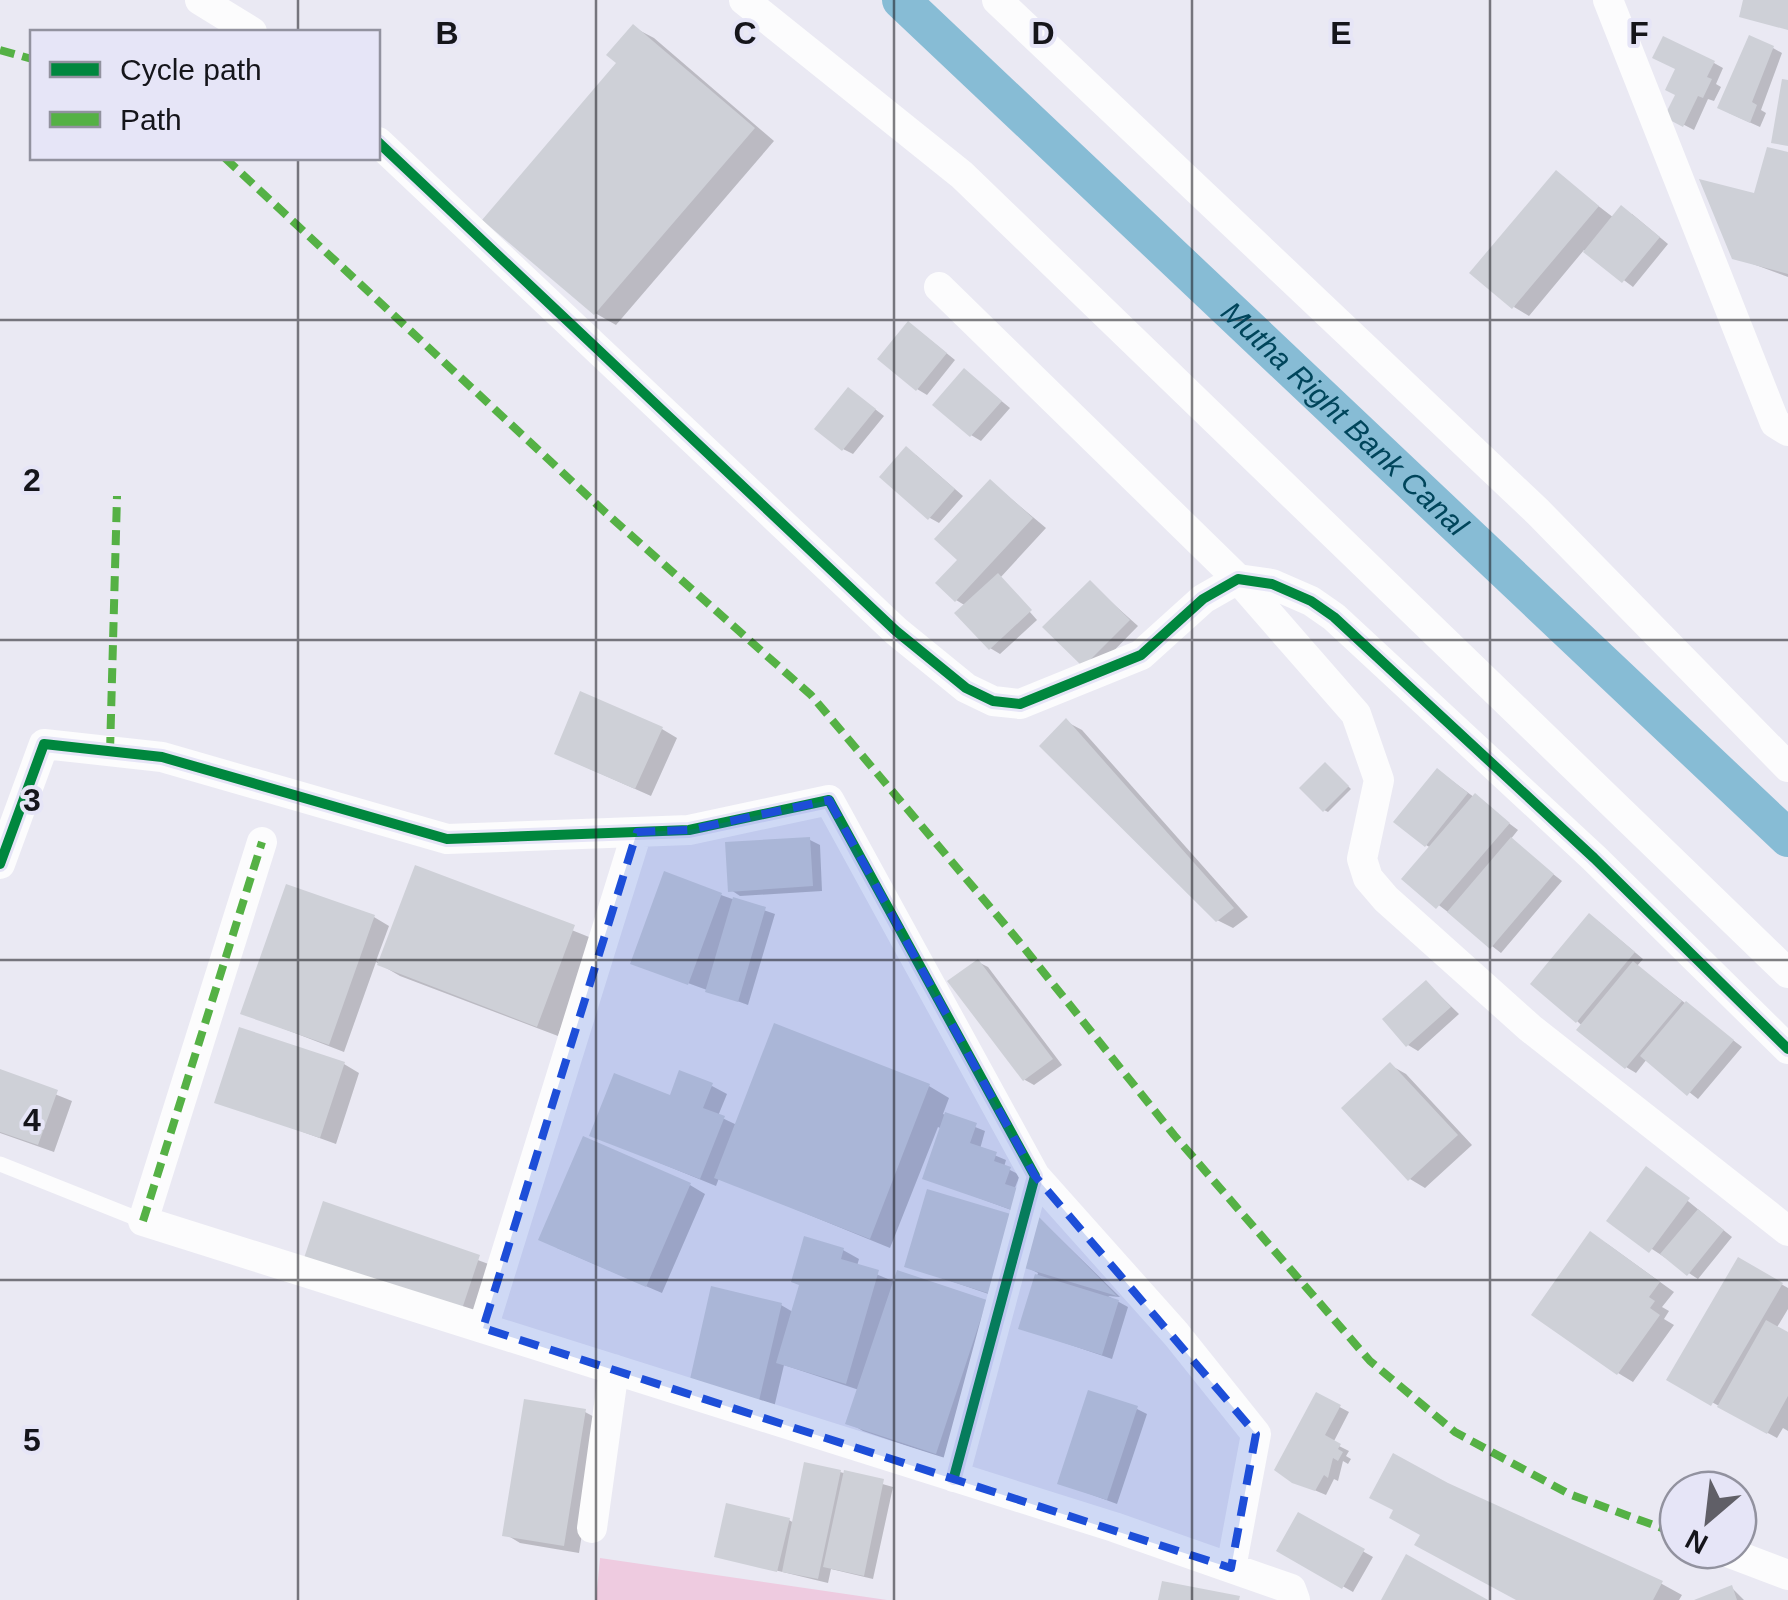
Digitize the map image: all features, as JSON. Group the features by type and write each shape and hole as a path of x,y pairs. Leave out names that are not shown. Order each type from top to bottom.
{"street":[{"path":"744,0 962,175 1788,974"},
{"path":"996,0 1538,512 1788,767"},
{"path":"1608,0 1774,423 1788,431"},
{"path":"203,1 249,30"},
{"path":"380,144 945,674 993,702 1020,704 1141,655 1203,599 1238,580 1272,584 1334,617 1594,858 1788,1049"},
{"path":"939,287 1238,580 1365,730 1379,780 1362,859 1368,878 1386,899 1530,1028 1788,1231"},
{"path":"0,864 44,744 162,757 448,839 689,830 829,800 1035,1176 1176,1334 1256,1434 1231,1568"},
{"path":"483,1328 638,832"},
{"path":"262,842 143,1221 954,1476 1291,1589 1295,1600"},
{"path":"954,1476 1035,1176"},
{"path":"592,1528 614,1370"},
{"path":"1758,1564 1788,1575"}],"lane":[{"path":"0,1164 143,1221"}],"highlighted area":[{"path":"829,800 1035,1176 1256,1434 1231,1568 483,1328 637,832 689,830"}],"shaded area":[{"path":"600,1558 887,1600 596,1600"}],"building":[{"path":"1743,0 1788,0 1788,30 1739,17"},
{"path":"633,24 755,128 594,315 482,220 616,63 606,55"},
{"path":"1749,35 1774,46 1752,102 1757,105 1750,123 1717,108"},
{"path":"1663,36 1715,61 1703,98 1698,96 1683,127 1664,117 1675,95 1665,90 1675,69 1652,58"},
{"path":"1782,79 1788,80 1788,146 1771,143"},
{"path":"1767,147 1788,152 1788,274 1732,259 1699,179 1754,193"},
{"path":"1556,170 1599,206 1512,309 1469,273"},
{"path":"1621,205 1660,237 1622,283 1583,252"},
{"path":"908,321 947,353 916,391 877,359"},
{"path":"964,368 1002,401 970,437 932,405"},
{"path":"848,387 876,409 842,451 814,429"},
{"path":"906,446 955,489 928,520 879,477"},
{"path":"990,479 1033,518 955,602 935,583 957,560 934,539"},
{"path":"998,573 1032,610 989,650 954,613"},
{"path":"1090,580 1130,620 1083,667 1042,627"},
{"path":"580,691 663,727 635,789 554,754"},
{"path":"1066,718 1234,908 1216,922 1039,746"},
{"path":"1325,762 1349,786 1323,812 1299,788"},
{"path":"1437,768 1468,793 1425,847 1393,822"},
{"path":"1475,793 1510,823 1436,909 1401,879"},
{"path":"810,837 813,886 728,892 725,842"},
{"path":"1511,837 1554,874 1490,949 1447,912"},
{"path":"415,865 575,925 537,1027 377,965"},
{"path":"664,871 722,893 688,985 630,964"},
{"path":"286,884 375,915 329,1045 240,1014"},
{"path":"733,897 766,907 738,1002 705,992"},
{"path":"1589,913 1635,952 1576,1023 1530,984"},
{"path":"978,959 1053,1059 1023,1081 947,981"},
{"path":"1633,961 1682,1001 1625,1069 1576,1030"},
{"path":"1426,980 1451,1007 1406,1047 1382,1019"},
{"path":"1686,1001 1734,1040 1687,1096 1640,1056"},
{"path":"774,1023 930,1084 870,1239 714,1178"},
{"path":"239,1027 345,1062 320,1138 214,1103"},
{"path":"1390,1062 1458,1135 1408,1181 1341,1108"},
{"path":"0,1069 58,1090 38,1145 0,1132"},
{"path":"679,1070 713,1083 703,1108 725,1116 700,1179 589,1136 614,1073 670,1095"},
{"path":"945,1112 977,1123 970,1143 997,1152 994,1161 1011,1167 1005,1184 1020,1189 1012,1210 922,1179"},
{"path":"583,1136 691,1183 646,1287 538,1240"},
{"path":"1646,1166 1690,1198 1649,1253 1606,1221"},
{"path":"927,1189 1014,1215 991,1294 904,1267"},
{"path":"323,1201 480,1255 461,1312 304,1258"},
{"path":"1698,1209 1724,1230 1687,1276 1660,1254"},
{"path":"1036,1214 1117,1296 1021,1267"},
{"path":"1590,1231 1660,1282 1649,1297 1655,1301 1650,1308 1660,1315 1617,1375 1531,1315"},
{"path":"804,1236 844,1248 841,1259 879,1270 846,1384 776,1363 799,1285 791,1282"},
{"path":"1738,1257 1783,1283 1711,1406 1666,1380"},
{"path":"897,1270 987,1300 936,1454 845,1424"},
{"path":"1035,1274 1119,1300 1102,1355 1018,1329"},
{"path":"711,1286 782,1303 758,1405 688,1388"},
{"path":"1766,1320 1788,1332 1788,1396 1767,1434 1717,1407"},
{"path":"1088,1390 1138,1406 1107,1500 1057,1484"},
{"path":"1316,1392 1341,1405 1325,1435 1341,1444 1338,1449 1343,1452 1338,1461 1333,1458 1328,1478 1324,1475 1315,1491 1292,1483 1274,1470"},
{"path":"524,1399 586,1409 564,1546 502,1536"},
{"path":"1393,1453 1448,1483 1663,1581 1653,1600 1516,1600 1414,1545 1420,1535 1389,1518 1393,1510 1369,1498"},
{"path":"804,1462 841,1470 818,1579 782,1572"},
{"path":"844,1470 884,1479 864,1576 823,1567"},
{"path":"726,1503 790,1518 777,1572 714,1557"},
{"path":"1298,1512 1365,1549 1342,1589 1276,1551"},
{"path":"1406,1554 1456,1582 1488,1600 1381,1600"},
{"path":"1162,1581 1240,1596 1239,1600 1158,1600"},
{"path":"1732,1585 1737,1600 1694,1600"}],"waterway":[{"name":"Mutha Right Bank Canal","path":"901,0 1788,838"}],"marked path":[{"path":"0,50 30,58"},
{"path":"227,160 606,513 811,695 1017,939 1174,1135 1370,1361 1455,1432 1569,1494 1658,1527"},
{"path":"110,752 117,496"},
{"path":"143,1221 262,842"}],"cycle path":[{"path":"380,144 896,631 966,688 993,701 1020,704 1141,655 1203,599 1238,579 1272,584 1311,601 1334,617 1594,858 1788,1049"},
{"path":"0,864 44,744 162,757 447,839 689,830 829,800 1035,1176 954,1477"}]}
